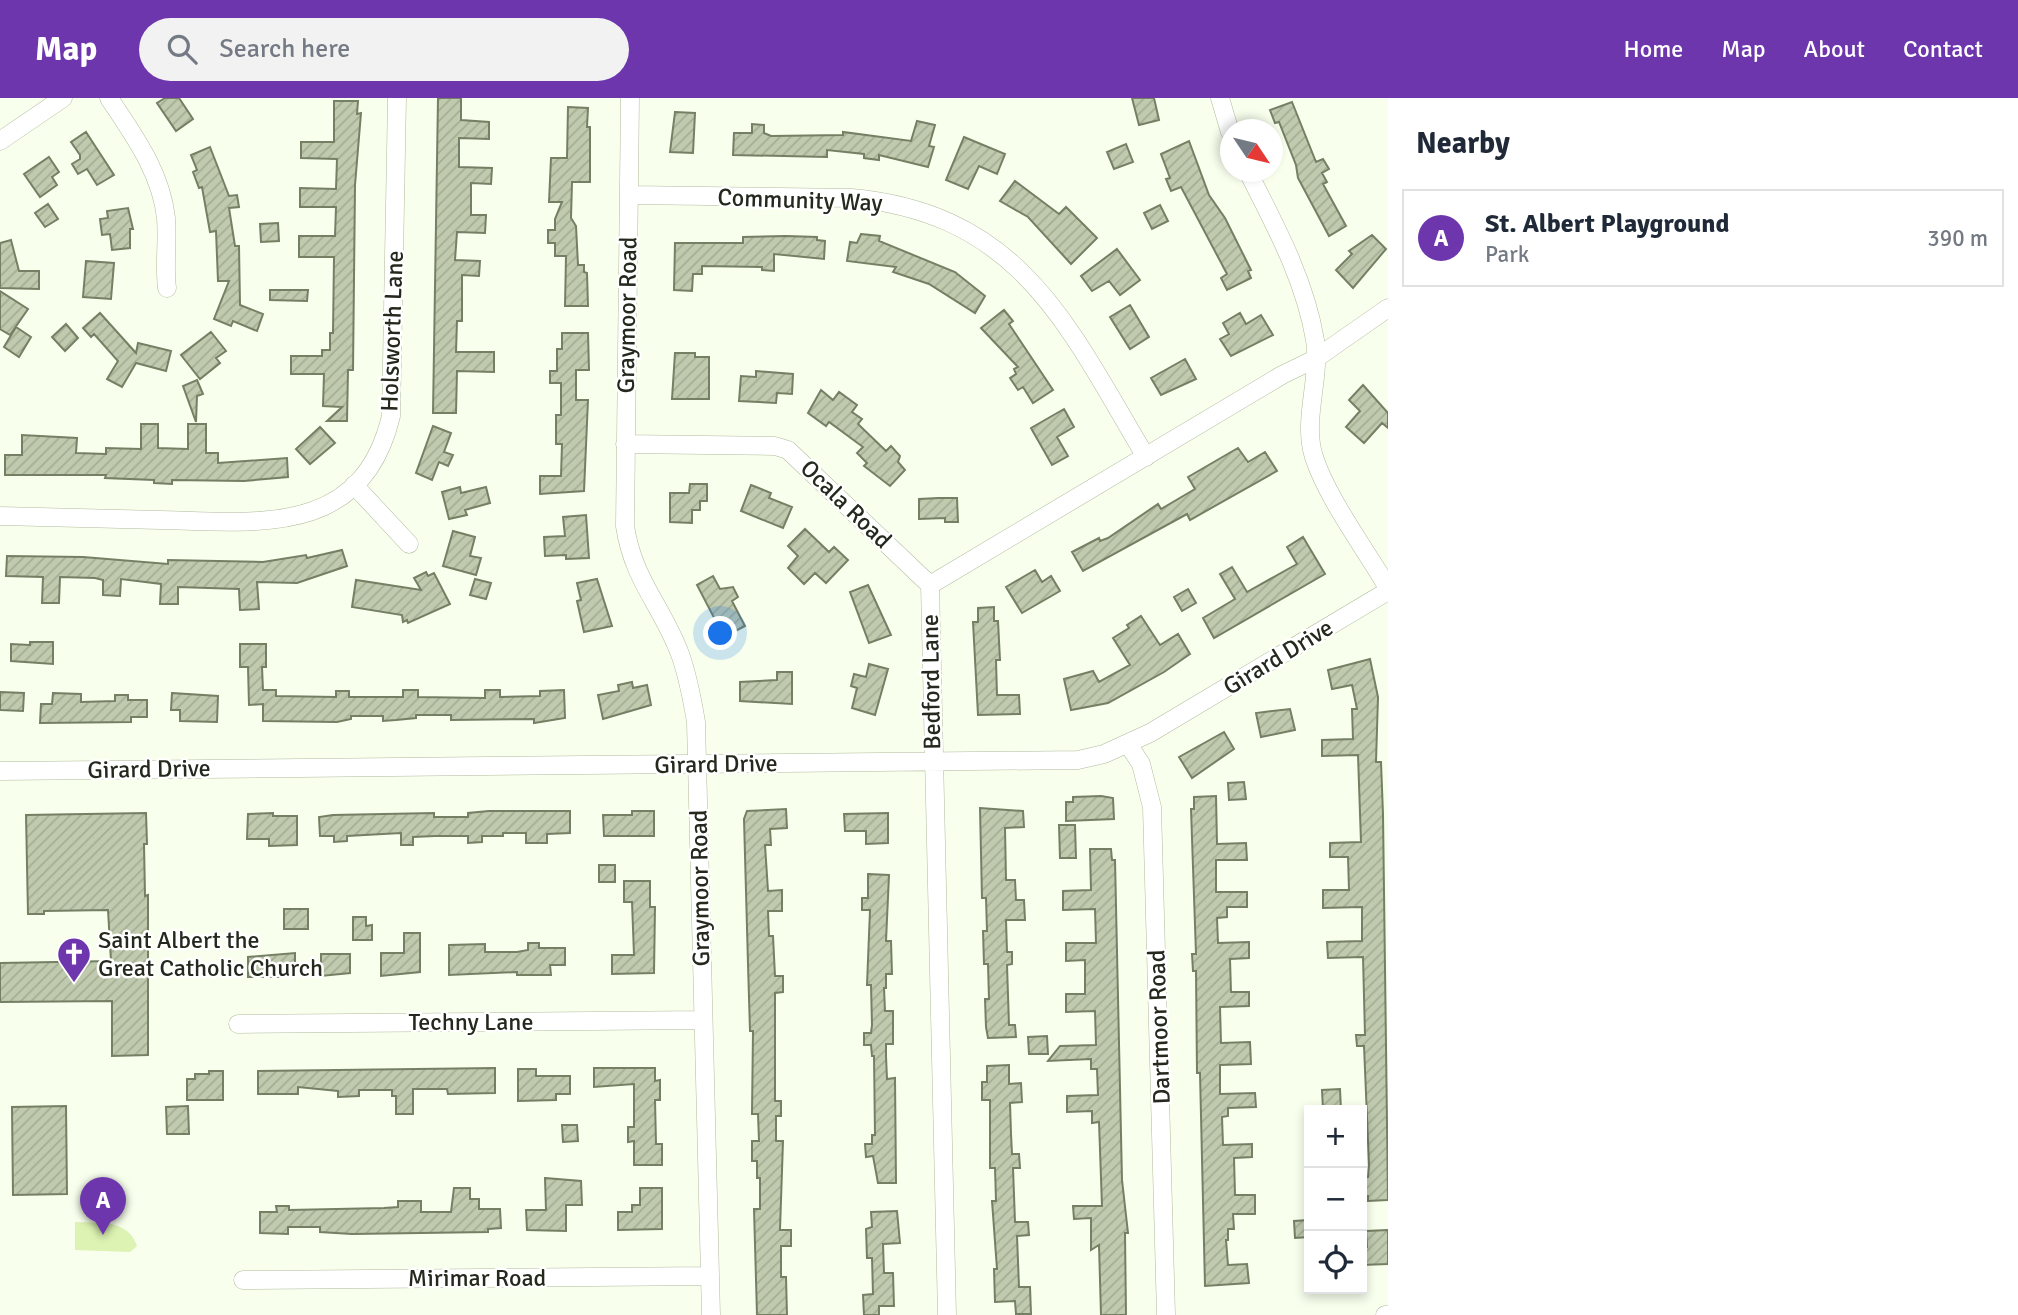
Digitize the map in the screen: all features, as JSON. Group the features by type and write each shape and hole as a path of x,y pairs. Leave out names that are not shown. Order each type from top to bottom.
{"street":[{"path":"0,141 63,98"},
{"path":"109,98 147,157 160,190 166,218 167,288"},
{"name":"Holsworth Lane","path":"0,516 281,521 329,504 354,485 373,460 385,435 392,405 397,98"},
{"name":"Graymoor Road","path":"630,98 625,444 627,541 640,580 675,644 690,686 696,722 711,1315"},
{"path":"1220,98 1226,119"},
{"path":"1253,182 1297,277 1315,341 1310,428 1313,456 1326,484 1388,590"},
{"name":"Community Way","path":"629,195 852,198 907,207 949,221 980,238 1018,267 1049,301 1146,457"},
{"name":"Bedford Lane","path":"947,1315 930,585 1282,374 1315,359 1388,308"},
{"name":"Ocala Road","path":"625,444 775,446 788,450 930,585"},
{"path":"354,485 409,544"},
{"name":"Girard Drive","path":"0,771 1078,760 1128,744 1388,590"},
{"name":"Dartmoor Road","path":"1128,744 1141,764 1152,807 1166,1315"},
{"name":"Techny Lane","path":"238,1024 703,1020"},
{"name":"Mirimar Road","path":"243,1280 710,1276"}],"green space":[{"path":"75,1222 120,1227 133,1237 137,1246 130,1252 75,1250"}],"building":[{"path":"165,98 179,98 193,119 176,131 157,103"},
{"path":"438,98 461,98 461,120 489,122 489,139 459,138 459,167 492,168 491,184 471,183 471,215 486,215 485,233 457,232 455,260 480,261 479,276 462,275 462,321 457,321 456,352 494,352 494,372 457,371 456,413 433,413"},
{"path":"1132,98 1154,98 1159,120 1139,125"},
{"path":"334,101 358,101 357,114 361,113 355,185 353,370 348,370 347,421 327,421 342,407 323,406 324,374 291,374 291,356 322,356 322,350 330,350 330,333 333,333 334,257 299,257 299,236 335,236 336,207 300,207 300,188 336,189 337,159 301,158 301,142 334,142"},
{"path":"1292,102 1316,162 1323,159 1329,169 1322,173 1327,182 1323,184 1346,226 1329,236 1298,178 1296,165 1283,132 1283,119 1273,119 1270,110"},
{"path":"568,107 588,108 587,127 590,127 590,182 572,182 571,218 576,226 578,265 584,265 584,272 587,273 588,306 565,306 566,256 555,256 555,243 548,243 548,230 555,230 555,219 562,202 549,202 551,158 567,158"},
{"path":"675,112 695,113 693,153 670,152"},
{"path":"917,121 935,125 929,146 934,147 928,167 879,155 879,160 864,158 864,154 827,150 827,157 733,155 734,133 752,133 752,124 764,125 764,133 771,136 843,135 843,132 911,141"},
{"path":"86,132 114,175 97,185 87,169 78,174 72,164 80,159 80,155 71,142"},
{"path":"964,137 1005,154 997,174 979,166 968,189 946,180"},
{"path":"1189,141 1209,195 1225,218 1251,270 1248,271 1251,278 1227,290 1221,278 1227,274 1181,187 1171,191 1166,179 1170,178 1161,154"},
{"path":"1126,144 1133,162 1114,169 1107,152"},
{"path":"210,147 229,196 237,195 239,207 229,208 235,246 239,246 240,305 263,314 257,331 233,321 231,326 214,319 229,281 218,281 216,231 210,232 202,187 199,188 193,172 197,170 191,155"},
{"path":"49,157 59,172 52,177 57,185 40,197 24,174"},
{"path":"1015,181 1059,214 1066,207 1097,238 1071,264 1028,217 1000,201"},
{"path":"48,204 58,219 45,227 35,213"},
{"path":"1160,205 1168,221 1152,229 1144,213"},
{"path":"128,208 133,229 130,229 130,248 112,250 110,234 102,235 100,219 108,218 107,211"},
{"path":"278,223 279,241 261,242 260,224"},
{"path":"861,234 880,236 879,241 955,272 985,296 975,313 929,284 893,272 896,267 847,261 850,242 857,243"},
{"path":"1372,235 1386,249 1353,288 1336,270 1352,254 1349,251"},
{"path":"743,237 817,237 817,240 825,241 824,259 774,254 774,271 762,270 762,267 702,266 702,274 693,274 692,291 674,290 675,243 743,243"},
{"path":"11,240 19,271 39,271 39,289 0,288 0,243"},
{"path":"1117,249 1140,280 1120,295 1109,281 1092,291 1081,276"},
{"path":"86,261 114,263 111,299 83,297"},
{"path":"270,290 308,290 307,301 270,300"},
{"path":"0,291 28,309 10,335 0,329"},
{"path":"1130,305 1149,337 1130,349 1110,317"},
{"path":"1004,310 1013,321 1009,324 1053,390 1033,403 1023,387 1018,390 1010,378 1016,374 1014,369 1018,367 981,328"},
{"path":"100,313 136,353 138,343 171,351 166,371 136,363 122,387 107,379 118,361 94,334 91,337 83,328"},
{"path":"1240,313 1246,324 1261,315 1273,335 1231,356 1220,339 1229,334 1223,323"},
{"path":"66,324 78,338 65,351 52,337"},
{"path":"16,327 31,337 19,357 4,347"},
{"path":"211,332 226,351 216,358 220,363 200,379 181,355"},
{"path":"562,333 588,333 589,370 576,370 576,400 588,400 584,491 540,494 540,476 561,476 562,444 556,444 556,415 561,415 561,383 550,383 550,371 557,371 557,349 562,349"},
{"path":"675,353 695,353 695,357 709,357 709,399 672,399"},
{"path":"1185,359 1196,379 1161,395 1151,378"},
{"path":"756,371 793,374 792,394 777,393 776,403 739,401 741,376 756,377"},
{"path":"197,380 203,394 197,396 196,422 183,386"},
{"path":"1363,385 1388,413 1388,428 1382,423 1364,443 1346,427 1360,411 1349,400"},
{"path":"821,390 833,400 839,392 857,405 852,412 862,419 858,424 886,451 891,446 900,456 898,462 905,470 890,486 864,466 867,463 857,453 863,447 829,422 826,426 808,413"},
{"path":"1064,409 1074,427 1057,437 1068,456 1052,465 1031,428"},
{"path":"141,424 158,424 158,448 188,449 188,424 206,424 206,453 218,453 218,463 287,458 288,477 244,481 172,480 172,484 154,483 154,480 105,478 106,475 5,475 5,455 22,455 22,435 77,438 76,453 106,454 106,448 141,449"},
{"path":"433,426 451,433 444,452 453,455 448,466 439,462 432,480 416,473"},
{"path":"320,427 335,443 310,464 296,449"},
{"path":"1238,448 1248,462 1265,452 1277,471 1190,520 1187,514 1083,571 1072,552 1099,538 1100,541 1108,538 1158,504 1161,509 1195,489 1188,477"},
{"path":"690,484 707,484 707,501 700,501 700,510 692,510 692,523 670,522 670,493 689,493"},
{"path":"751,485 771,493 769,498 792,507 783,528 741,511"},
{"path":"460,487 461,493 486,487 490,503 465,510 467,515 449,519 442,492"},
{"path":"957,498 958,522 945,522 945,518 919,519 919,499"},
{"path":"586,515 589,558 545,556 544,537 565,536 563,517"},
{"path":"805,529 829,552 834,547 848,560 826,583 815,573 804,584 788,568 798,556 788,546"},
{"path":"453,531 475,537 470,556 481,558 476,575 443,566"},
{"path":"1303,537 1325,574 1214,638 1203,618 1235,599 1220,574 1232,567 1247,592 1297,564 1287,547"},
{"path":"342,550 347,566 297,583 257,582 259,609 240,610 239,589 178,587 178,604 160,604 161,584 121,579 120,596 103,595 103,580 60,577 59,603 42,603 43,577 6,576 7,556 83,557 168,564 168,560 263,562 306,555 307,558"},
{"path":"1035,570 1042,582 1051,576 1060,591 1022,613 1006,587"},
{"path":"426,572 428,576 434,573 450,604 408,623 407,620 403,622 402,615 352,607 356,580 421,590 414,578"},
{"path":"713,576 720,589 733,587 738,597 732,601 745,626 724,637 697,585"},
{"path":"475,579 491,583 486,599 470,595"},
{"path":"597,579 612,626 584,632 577,601 581,600 577,583"},
{"path":"868,585 891,635 869,643 850,592"},
{"path":"1188,589 1196,603 1182,611 1174,597"},
{"path":"994,607 994,621 998,621 1000,660 996,660 997,695 1019,695 1020,714 978,715 973,622 978,622 978,608"},
{"path":"1141,616 1160,645 1178,634 1190,654 1164,672 1108,703 1071,710 1064,679 1093,671 1099,682 1130,665 1113,638"},
{"path":"30,642 53,642 53,664 11,661 11,644 30,645"},
{"path":"240,644 266,644 266,667 262,667 263,690 276,690 276,696 336,697 336,691 349,691 349,697 403,697 403,690 418,690 418,697 485,698 485,690 500,690 500,697 540,696 540,691 564,690 565,718 534,723 534,719 451,720 451,715 416,715 416,718 383,721 383,716 351,716 351,719 337,722 263,721 263,704 249,705 248,667 240,667"},
{"path":"1370,659 1378,697 1376,762 1381,762 1383,814 1388,1200 1368,1201 1367,1196 1369,1165 1364,1046 1357,1046 1356,1035 1365,1035 1363,957 1328,958 1327,942 1362,941 1362,907 1323,908 1323,890 1349,890 1348,857 1330,857 1330,843 1361,842 1358,755 1322,756 1322,740 1353,739 1352,709 1357,709 1352,685 1332,689 1328,670"},
{"path":"869,664 888,669 875,715 852,708 857,688 851,686 854,674 866,677"},
{"path":"777,672 792,672 792,704 740,701 740,682 777,680"},
{"path":"632,682 633,688 647,685 651,705 603,719 598,695 619,691 618,685"},
{"path":"0,692 24,693 23,711 0,710"},
{"path":"53,693 81,694 81,702 115,701 115,695 128,695 128,700 147,700 147,717 131,717 131,722 40,723 41,704 52,704"},
{"path":"172,693 218,696 217,722 180,721 180,710 171,710"},
{"path":"1290,709 1295,730 1261,737 1256,713"},
{"path":"1224,732 1234,749 1192,778 1179,757"},
{"path":"1244,782 1246,799 1229,800 1228,783"},
{"path":"1216,796 1217,844 1246,843 1247,860 1216,860 1216,892 1247,892 1247,907 1227,907 1227,917 1217,918 1218,943 1249,942 1249,958 1230,959 1231,992 1249,992 1249,1006 1220,1007 1221,1043 1250,1042 1251,1064 1220,1065 1220,1094 1255,1093 1256,1107 1228,1108 1228,1116 1222,1117 1223,1145 1252,1144 1252,1157 1234,1158 1235,1195 1255,1195 1255,1214 1233,1214 1234,1229 1228,1229 1226,1240 1228,1265 1247,1264 1249,1283 1205,1286 1200,1073 1197,1073 1196,971 1193,971 1192,954 1196,954 1191,809 1194,809 1194,797"},
{"path":"1073,797 1113,798 1114,819 1066,821 1066,802 1073,802"},
{"path":"980,808 1023,811 1024,827 1005,828 1006,880 1015,880 1016,900 1024,900 1025,920 1006,920 1007,952 1012,952 1012,964 1007,965 1009,1025 1015,1025 1016,1037 988,1038 986,1027 985,999 989,999 988,964 984,964 983,931 987,931 986,898 982,898"},
{"path":"786,809 787,828 770,829 771,845 765,845 768,891 782,890 782,911 768,911 769,936 773,936 775,976 783,976 783,992 775,993 775,1101 781,1101 781,1116 776,1116 776,1141 783,1141 780,1230 791,1230 791,1246 781,1246 781,1277 786,1277 787,1315 757,1315 754,1209 760,1209 760,1178 757,1178 757,1161 752,1161 752,1141 759,1141 758,1114 752,1114 753,1031 750,1031 744,819 747,811"},
{"path":"570,811 570,833 547,834 547,843 526,843 526,833 503,833 503,836 482,836 482,842 468,843 468,836 413,837 413,845 401,845 401,833 347,836 347,841 334,842 334,836 320,836 319,817 434,813 434,817 468,817 468,813"},
{"path":"632,811 654,811 654,836 604,836 603,815 632,815"},
{"path":"146,813 147,844 144,844 145,896 148,895 148,1055 112,1056 112,1001 0,1002 0,963 111,961 108,910 44,911 44,914 28,914 26,815"},
{"path":"273,813 273,816 297,816 297,845 269,846 269,839 247,839 248,814"},
{"path":"888,813 888,843 866,844 866,831 845,831 844,814"},
{"path":"1059,825 1075,825 1076,858 1060,858"},
{"path":"1090,849 1111,849 1112,860 1115,860 1122,1180 1128,1233 1125,1233 1126,1315 1101,1315 1099,1245 1091,1250 1091,1218 1074,1219 1073,1206 1102,1206 1099,1122 1092,1123 1092,1111 1067,1112 1067,1096 1098,1095 1097,1069 1091,1069 1091,1059 1048,1061 1060,1046 1096,1045 1095,1011 1066,1012 1066,994 1085,994 1085,960 1066,961 1066,943 1096,943 1095,909 1063,910 1063,891 1091,890"},
{"path":"599,865 615,865 615,882 599,882"},
{"path":"868,874 889,875 886,941 891,941 892,974 886,974 884,988 885,1011 893,1011 893,1044 886,1044 886,1056 887,1079 895,1078 896,1183 878,1183 873,1156 866,1157 865,1144 872,1144 872,1135 875,1135 874,1056 871,1045 864,1045 864,1033 871,1033 872,1025 871,985 867,985 870,910 862,910 862,898 868,898"},
{"path":"624,881 650,881 650,907 655,907 654,973 612,974 612,955 634,955 632,902 624,902"},
{"path":"284,909 308,909 308,929 284,929"},
{"path":"353,917 366,917 366,926 372,925 372,940 353,940"},
{"path":"404,933 420,933 420,972 381,976 381,953 404,953"},
{"path":"528,943 539,943 539,948 565,948 565,965 550,965 551,975 517,975 517,972 449,975 449,945 485,944 485,952 517,952 528,950"},
{"path":"295,953 295,970 281,970 281,977 248,977 248,957"},
{"path":"321,954 350,954 350,973 321,976"},
{"path":"1047,1036 1048,1054 1029,1054 1028,1037"},
{"path":"1009,1065 1009,1084 1021,1083 1022,1102 1010,1103 1011,1134 1012,1154 1019,1154 1020,1168 1013,1168 1015,1222 1028,1222 1029,1235 1017,1236 1019,1287 1030,1287 1031,1314 1016,1314 1015,1301 995,1302 994,1269 997,1269 992,1201 996,1201 995,1168 990,1168 990,1100 982,1100 982,1082 987,1082 987,1066"},
{"path":"495,1068 495,1093 448,1094 447,1089 413,1089 413,1114 396,1114 396,1096 392,1096 392,1090 359,1090 359,1096 338,1097 338,1091 298,1087 298,1094 258,1094 258,1071"},
{"path":"594,1068 655,1068 655,1081 660,1080 660,1100 655,1100 656,1144 662,1144 662,1165 634,1165 634,1141 628,1142 628,1127 634,1127 634,1084 594,1087"},
{"path":"518,1069 536,1069 536,1076 570,1076 570,1094 556,1094 556,1100 518,1101"},
{"path":"209,1071 223,1071 223,1100 187,1100 187,1079 195,1079 195,1074 209,1074"},
{"path":"1340,1089 1341,1105 1323,1105 1322,1090"},
{"path":"66,1106 67,1194 13,1195 12,1107"},
{"path":"188,1106 189,1134 167,1134 166,1107"},
{"path":"562,1125 577,1125 578,1141 563,1142"},
{"path":"545,1178 581,1181 582,1205 566,1205 566,1231 527,1230 526,1210 546,1210"},
{"path":"454,1188 470,1188 470,1199 479,1199 479,1209 500,1209 501,1228 488,1229 488,1232 352,1234 320,1232 320,1227 288,1227 288,1234 260,1233 260,1212 277,1212 276,1206 289,1206 289,1210 384,1208 398,1207 398,1201 421,1201 421,1212 451,1212"},
{"path":"640,1188 662,1188 662,1229 618,1230 618,1212 632,1212 632,1205 640,1205"},
{"path":"897,1211 900,1243 883,1244 884,1273 893,1273 894,1306 879,1306 879,1315 864,1315 863,1295 873,1294 872,1258 867,1258 866,1229 872,1227 871,1212"},
{"path":"1304,1220 1304,1237 1295,1238 1294,1221"},
{"path":"1388,1230 1388,1264 1367,1265 1367,1231"}],"place":[{"name":"Saint Albert the Great Catholic Church","path":"74,984"},
{"name":"St. Albert Playground","path":"103,1235"}]}
